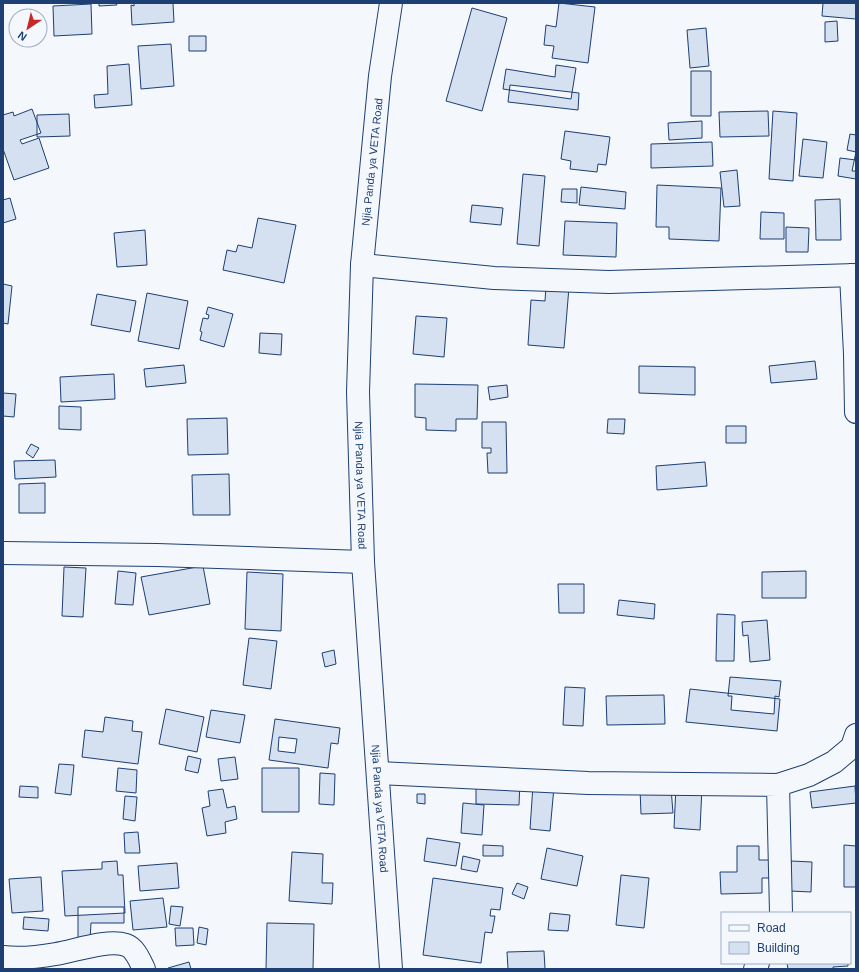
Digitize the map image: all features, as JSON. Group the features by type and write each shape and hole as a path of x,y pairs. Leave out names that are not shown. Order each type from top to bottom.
{"street":[{"name":"Njia Panda ya VETA Road","path":"391,3 380,76 362,265 358,392 363,562 391,969"},
{"path":"362,265 494,278 609,282 853,275 856,412"},
{"path":"3,553 157,555 363,562"},
{"path":"378,773 588,783 778,785 808,775 834,762 852,747 856,735"},
{"path":"778,785 781,912"},
{"path":"3,956 12,958 55,954 106,943 126,945 131,948 144,969"}],"building":[{"path":"99,3 116,3 117,5 99,6"},
{"path":"134,3 173,3 174,22 132,25 131,5 134,6"},
{"path":"559,3 595,7 588,63 552,58 554,46 544,45 546,25 556,27"},
{"path":"823,3 856,3 856,19 822,16"},
{"path":"91,4 92,34 54,36 53,6"},
{"path":"472,8 507,18 482,111 446,101"},
{"path":"837,21 838,41 825,42 825,22"},
{"path":"706,28 709,66 690,68 687,30"},
{"path":"189,36 206,36 206,51 189,51"},
{"path":"171,44 174,86 141,89 138,46"},
{"path":"129,64 132,105 95,108 94,95 108,94 107,66"},
{"path":"556,65 576,68 571,99 503,89 506,69 555,77"},
{"path":"691,71 711,71 711,116 691,116"},
{"path":"510,85 579,93 578,110 508,102"},
{"path":"32,109 41,133 20,140 22,144 39,138 49,168 14,180 3,149 3,115 13,112 14,116"},
{"path":"768,111 769,136 720,137 719,112"},
{"path":"773,111 797,113 793,181 769,179"},
{"path":"69,114 70,136 37,137 37,115"},
{"path":"702,121 702,138 669,140 668,123"},
{"path":"565,131 610,137 606,165 598,164 597,172 570,169 571,161 561,159"},
{"path":"850,134 856,135 856,152 847,150"},
{"path":"803,139 827,142 823,178 799,176"},
{"path":"712,142 713,166 651,168 651,144"},
{"path":"856,152 856,171 852,171"},
{"path":"840,158 856,160 856,179 838,176"},
{"path":"737,170 740,206 724,207 720,172"},
{"path":"523,174 545,176 539,246 517,244"},
{"path":"657,185 721,188 719,241 669,239 669,227 656,227"},
{"path":"581,187 626,192 625,209 579,205"},
{"path":"562,189 577,189 577,203 561,202"},
{"path":"10,198 16,219 3,223 3,200"},
{"path":"840,199 841,240 816,240 815,200"},
{"path":"472,205 503,208 501,225 470,222"},
{"path":"761,212 784,213 784,239 760,239"},
{"path":"258,218 296,225 284,283 223,270 227,250 236,252 238,245 252,248"},
{"path":"565,221 617,223 616,257 563,255"},
{"path":"786,227 809,228 808,252 786,252"},
{"path":"145,230 147,265 117,267 114,233"},
{"path":"3,284 12,286 8,324 3,323"},
{"path":"546,286 569,287 564,348 528,345 531,300 545,301"},
{"path":"147,293 188,301 179,349 138,341"},
{"path":"97,294 136,301 130,332 91,325"},
{"path":"208,307 233,314 224,347 200,340 202,332 200,331 203,318 208,319 209,315 206,314"},
{"path":"416,316 447,318 444,357 413,354"},
{"path":"260,333 282,334 281,355 259,353"},
{"path":"815,361 817,379 771,383 769,366"},
{"path":"184,365 186,383 146,387 144,369"},
{"path":"639,366 695,367 695,395 639,393"},
{"path":"114,374 115,399 61,402 60,377"},
{"path":"415,384 478,385 477,419 456,419 456,431 426,430 426,418 415,417"},
{"path":"507,385 508,397 490,400 488,387"},
{"path":"3,393 16,394 14,417 3,416"},
{"path":"59,406 81,407 81,430 59,429"},
{"path":"227,418 228,454 188,455 187,419"},
{"path":"608,419 625,419 624,434 607,433"},
{"path":"482,422 506,422 507,473 488,473 487,453 491,453 491,448 482,448"},
{"path":"726,426 746,426 746,443 726,443"},
{"path":"31,444 39,448 33,458 26,453"},
{"path":"55,460 56,477 15,479 14,461"},
{"path":"705,462 707,486 657,490 656,466"},
{"path":"229,474 230,515 193,515 192,475"},
{"path":"45,483 45,513 19,513 19,484"},
{"path":"203,566 210,604 149,615 141,577"},
{"path":"64,567 86,568 83,617 62,616"},
{"path":"118,571 136,573 133,605 115,604"},
{"path":"806,571 806,598 762,598 762,572"},
{"path":"247,572 283,574 281,631 245,629"},
{"path":"558,584 584,584 584,613 559,613"},
{"path":"619,600 655,604 654,619 617,615"},
{"path":"717,614 735,615 734,661 716,661"},
{"path":"767,620 770,660 750,662 748,635 743,636 742,622"},
{"path":"249,638 277,641 271,689 243,685"},
{"path":"334,650 336,664 325,667 322,653"},
{"path":"730,677 781,681 779,697 775,696 774,714 731,710 732,696 728,696"},
{"path":"565,687 585,688 583,726 563,725"},
{"path":"690,689 780,699 777,731 686,722"},
{"path":"664,695 665,724 607,725 606,696"},
{"path":"166,709 204,717 197,752 159,744"},
{"path":"211,710 245,715 240,743 206,737"},
{"path":"105,717 133,721 132,731 142,732 138,764 82,757 85,730 103,732"},
{"path":"275,719 340,728 338,744 331,743 328,768 269,760","holes":["279,737 297,739 295,753 278,751"]},
{"path":"188,756 201,759 198,773 185,770"},
{"path":"235,757 238,779 221,781 218,759"},
{"path":"59,764 74,765 71,795 55,793"},
{"path":"118,768 137,770 136,793 116,791"},
{"path":"262,768 299,768 299,812 262,812"},
{"path":"320,773 335,774 334,805 319,804"},
{"path":"476,782 520,782 519,805 476,804"},
{"path":"533,785 554,787 550,831 530,829"},
{"path":"20,786 38,787 38,798 19,797"},
{"path":"676,786 702,787 700,830 674,828"},
{"path":"855,786 856,803 812,808 810,792"},
{"path":"671,788 673,813 641,814 640,789"},
{"path":"223,789 227,808 235,806 237,819 225,822 226,833 207,836 202,808 210,806 208,791"},
{"path":"417,794 425,794 425,804 417,803"},
{"path":"125,796 137,797 135,821 123,819"},
{"path":"463,803 484,805 482,835 461,833"},
{"path":"138,832 140,853 125,853 124,833"},
{"path":"427,838 460,843 456,866 424,861"},
{"path":"483,845 503,846 503,856 483,856"},
{"path":"844,845 856,846 856,887 844,887"},
{"path":"737,846 759,846 759,860 773,860 773,878 762,878 762,893 721,894 720,872 737,872"},
{"path":"547,848 583,856 577,886 541,879"},
{"path":"292,852 323,854 322,883 333,883 332,904 289,901"},
{"path":"463,856 480,860 477,872 461,869"},
{"path":"117,861 118,875 123,875 125,913 65,916 62,871 102,869 102,862"},
{"path":"791,861 812,862 811,892 790,891"},
{"path":"177,863 179,888 140,891 138,866"},
{"path":"621,875 649,878 644,928 616,925"},
{"path":"41,877 43,911 12,913 9,879"},
{"path":"433,878 503,888 500,910 491,909 490,916 495,916 492,933 485,932 481,963 423,955"},
{"path":"517,883 528,887 524,899 512,894"},
{"path":"163,898 167,927 133,930 130,901"},
{"path":"171,906 183,907 180,926 169,924"},
{"path":"78,907 124,907 124,923 91,923 90,940 78,940"},
{"path":"550,913 570,915 568,931 548,930"},
{"path":"24,917 49,919 48,931 23,929"},
{"path":"267,923 314,924 313,969 266,969"},
{"path":"199,927 208,929 206,945 197,943"},
{"path":"175,928 193,928 194,945 176,946"},
{"path":"544,951 545,969 508,969 507,952"},
{"path":"189,962 191,969 168,969 168,968"},
{"path":"787,964 848,964 848,966 833,967 833,969 788,969"}]}
